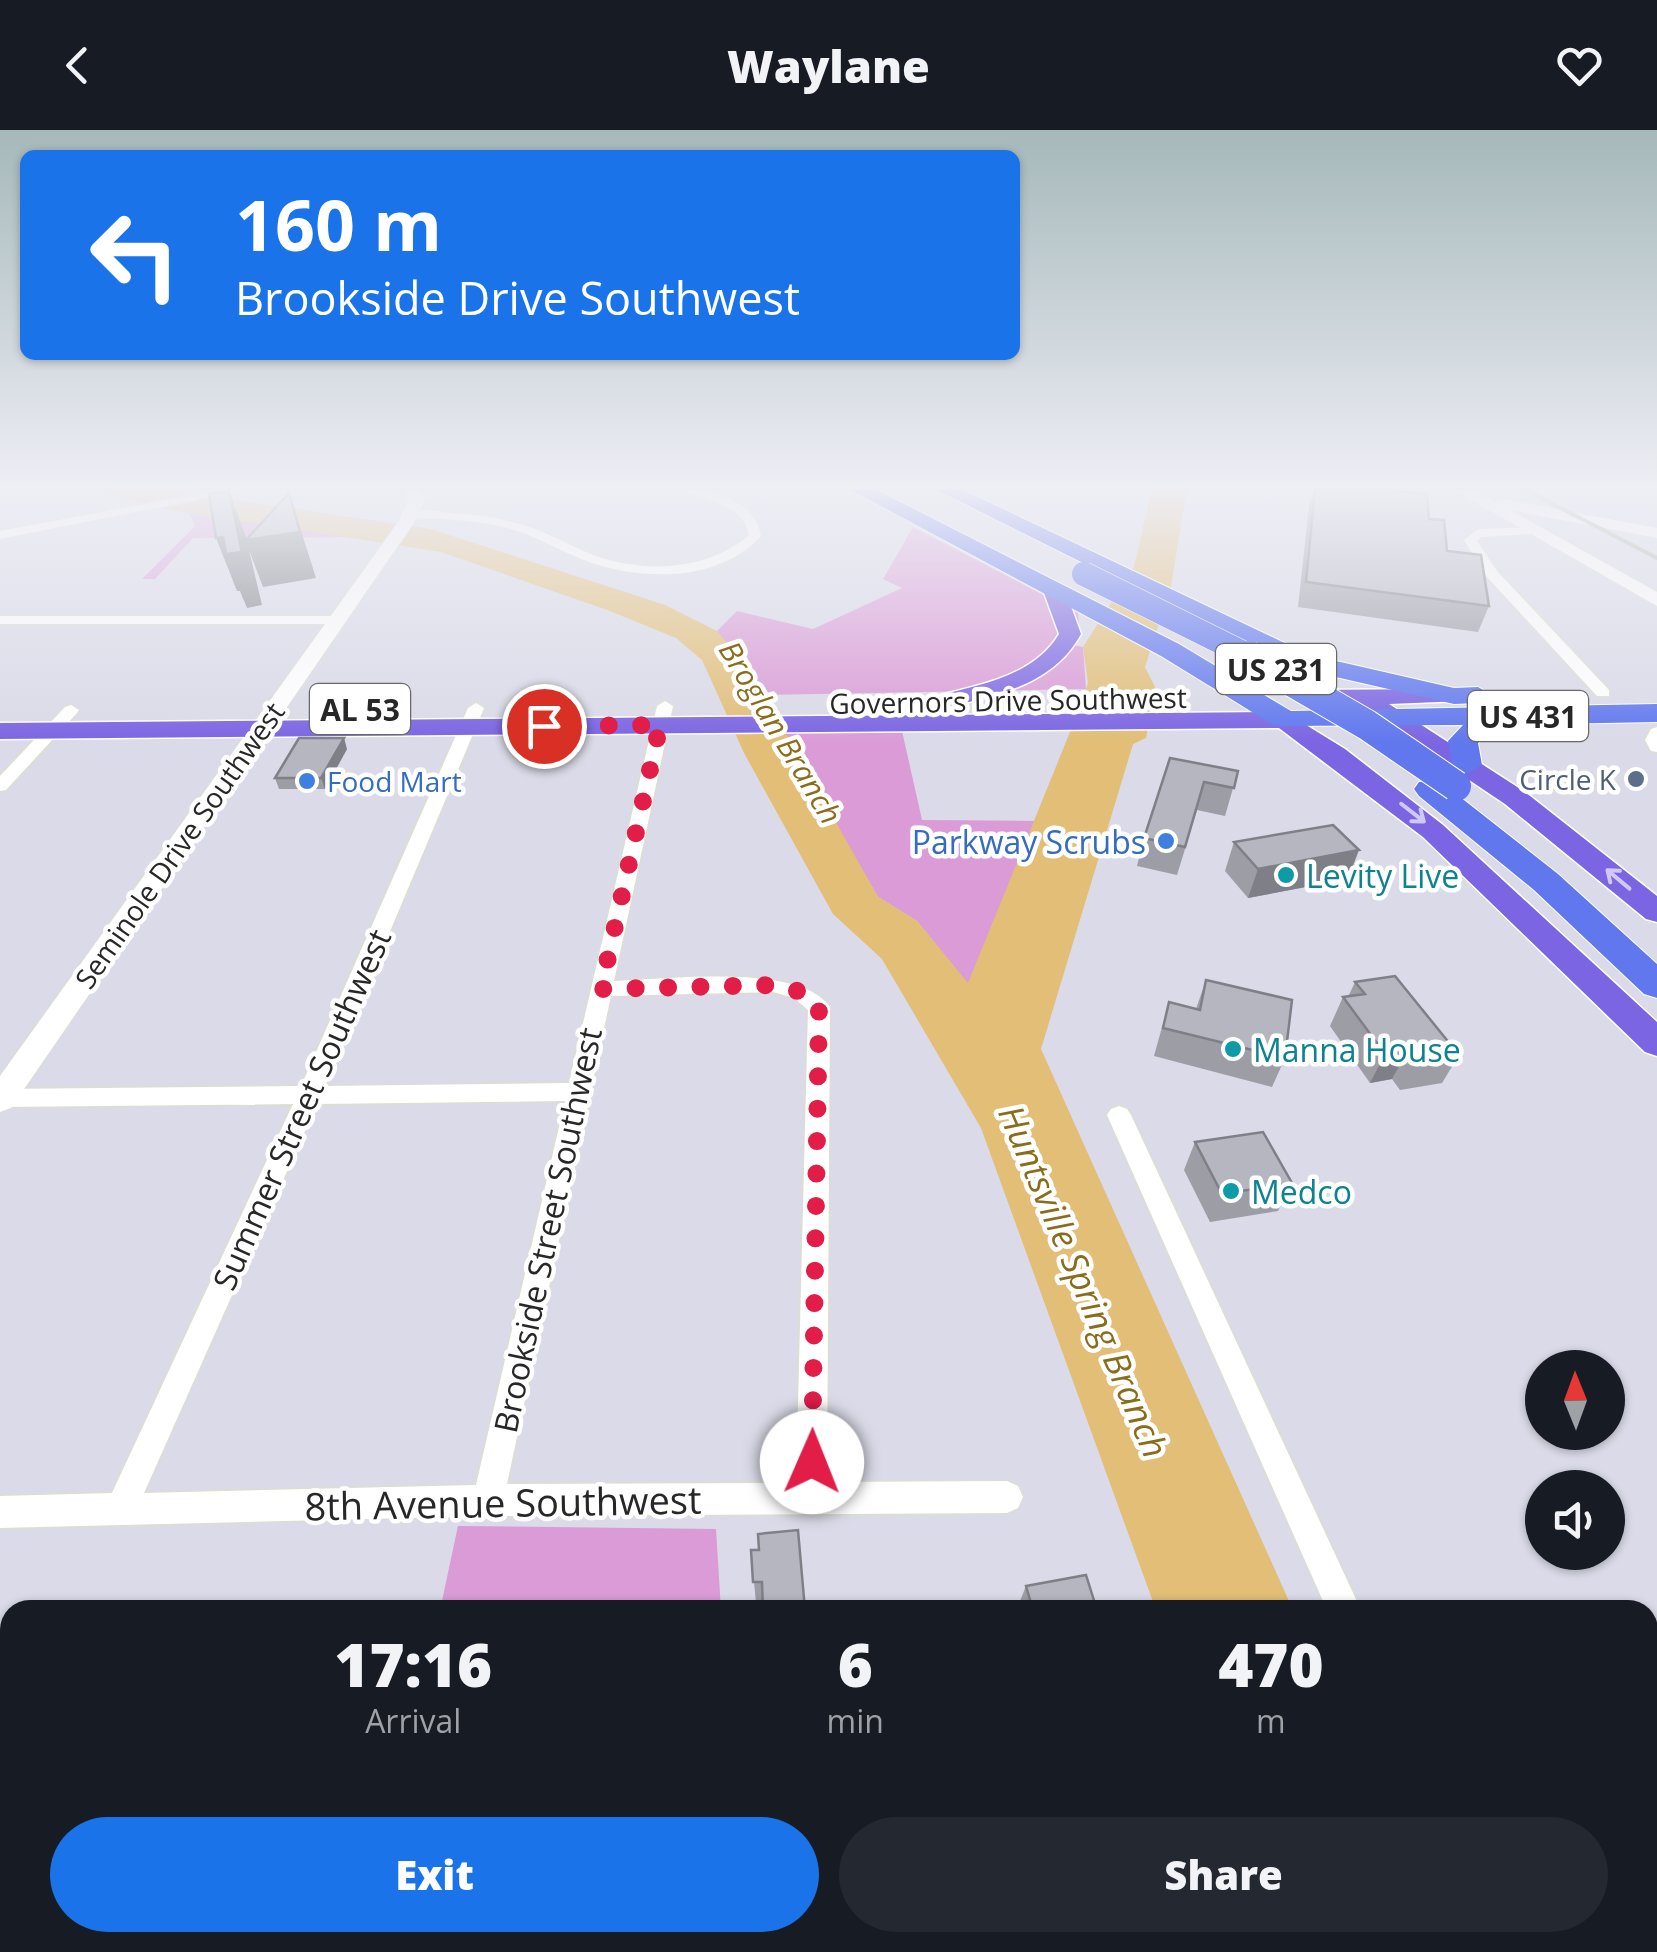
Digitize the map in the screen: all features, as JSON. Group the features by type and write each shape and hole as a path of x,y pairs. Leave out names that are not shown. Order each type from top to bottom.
{"highway":[{"name":"US 431","path":"1285,720 1170,650 1082,606 1077,575 1206,613 1301,661 1454,696"},
{"name":"US 231","path":"1077,575 1277,688 1450,773 1546,882 1653,974"},
{"path":"1196,666 1246,676 1271,672 1280,666 1270,644"},
{"name":"Governors Drive Southwest","path":"1454,696 1657,692"},
{"name":"Governors Drive Southwest","path":"1285,720 1657,713"},
{"path":"1450,773 1463,741 1490,718"}],"main road":[{"path":"948,712 1054,658 1070,634 1077,575"},
{"path":"1301,661 1398,719 1450,773"},
{"name":"Governors Drive Southwest","path":"0,711 70,710 264,719 472,718 1153,709 1250,697 1454,696"},
{"name":"Governors Drive Southwest","path":"1153,709 1196,720 1285,720"},
{"name":"Governors Drive Southwest","path":"0,731 264,719"},
{"path":"1196,720 1347,762 1379,745 1419,744 1450,773 1578,846 1657,912"},
{"path":"1285,720 1347,762 1477,867 1657,1043"}],"street":[{"name":"Seminole Drive Southwest","path":"1,1099 264,719 369,574"},
{"path":"1492,574 1603,693"},
{"path":"1610,574 1657,600"},
{"path":"0,620 338,620"},
{"path":"0,786 70,710"},
{"name":"Brookside Street Southwest","path":"488,1500 662,716"},
{"name":"Summer Street Southwest","path":"121,1509 309,1095 472,718"},
{"path":"1657,732 1653,740 1657,747"},
{"path":"601,989 773,985 802,992 819,1007 811,1500"},
{"path":"1,1099 577,1092"},
{"path":"1119,1116 1339,1600"},
{"name":"8th Avenue Southwest","path":"0,1512 488,1500 1007,1497"}],"shaded area":[{"path":"147,574 160,574 155,579 142,579"},
{"path":"886,574 1003,574 1078,613 1079,632 1073,645 1083,647 1086,689 764,695 717,631 737,611 813,629 902,588 883,579"},
{"path":"902,731 922,820 1035,821 968,984 917,921 878,897 783,733"},
{"path":"458,1526 716,1529 720,1600 442,1600"}],"water":[{"path":"504,574 570,574 665,605 717,631 753,675 878,897 917,921 968,983 1079,710 1088,683 1083,647 1130,574 1173,574 1145,667 1155,687 1146,738 1133,744 1041,1049 1289,1600 1152,1600 981,1128 882,959 833,914 744,753 702,660 676,638"}],"building":[{"path":"1307,574 1484,574 1489,606 1306,582"},
{"path":"299,738 344,738 321,778 275,778"},
{"path":"1170,758 1238,771 1234,788 1204,782 1185,847 1144,838"},
{"path":"1333,825 1359,850 1258,869 1234,842"},
{"path":"1395,976 1459,1055 1416,1061 1408,1050 1385,1054 1343,997 1365,994 1355,982"},
{"path":"1206,980 1292,1000 1285,1058 1163,1028 1169,1002 1200,1010"},
{"path":"1263,1132 1292,1183 1222,1194 1195,1142"},
{"path":"798,1530 804,1600 763,1600 762,1582 753,1582 751,1550 759,1550 758,1534"},
{"path":"1086,1575 1094,1600 1030,1600 1026,1586"}],"place":[{"name":"Circle K","path":"1636,779"},
{"name":"Food Mart","path":"307,781"},
{"name":"Parkway Scrubs","path":"1166,841"},
{"name":"Levity Live","path":"1286,875"},
{"name":"Manna House","path":"1233,1049"},
{"name":"Medco","path":"1231,1191"}],"route":[{"path":"544,726 660,725 601,989 773,985 802,992 819,1007 812,1462"}],"water label":[{"name":"Broglan Branch","path":"781,732"},
{"name":"Huntsville Spring Branch","path":"1084,1281"}]}
